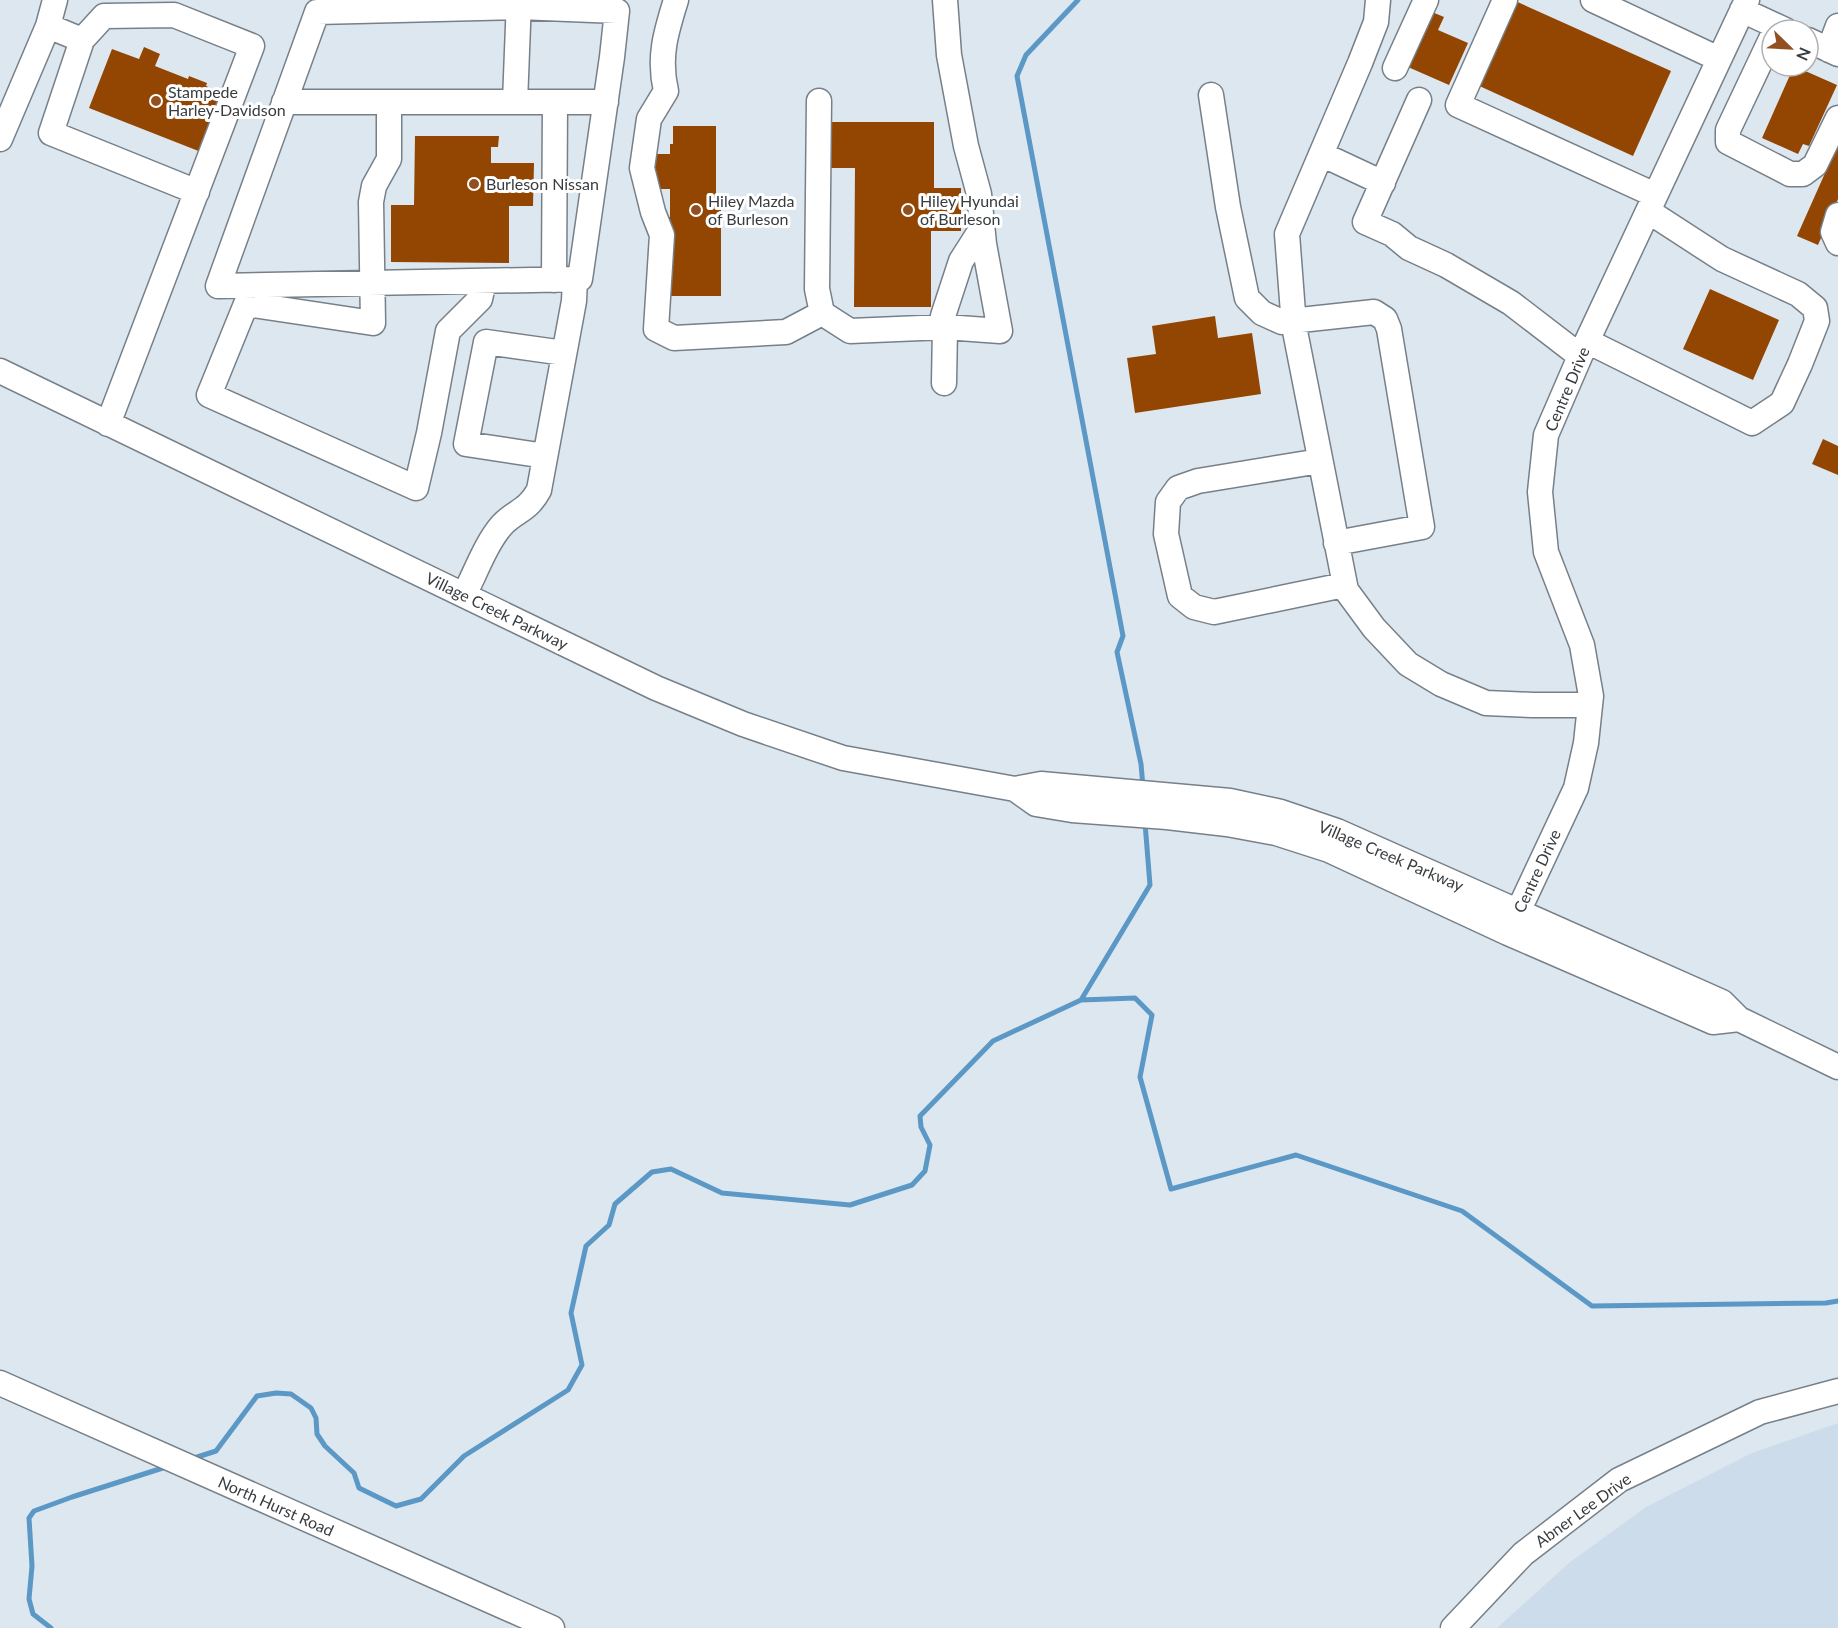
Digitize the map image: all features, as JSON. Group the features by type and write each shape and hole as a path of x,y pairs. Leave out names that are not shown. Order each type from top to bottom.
{"street":[{"path":"0,139 48,26 55,0"},
{"path":"676,0 664,39 662,75 666,91 649,119 642,168 653,212 662,235 656,329 674,338 786,332 822,313"},
{"path":"819,101 817,289 822,313 850,331 945,327 1000,331 982,228 979,194 966,146 950,55 945,0"},
{"path":"1395,68 1426,0"},
{"path":"1419,100 1365,222 1392,234 1409,248 1446,265 1583,349 1752,423 1782,403 1817,321 1815,308 1798,294 1722,259 1652,203 1458,105 1505,0"},
{"path":"1593,0 1719,59"},
{"path":"515,102 519,4"},
{"path":"519,4 617,11 580,279 218,286 284,102 316,12 519,4"},
{"path":"1744,5 1760,18"},
{"name":"Centre Drive","path":"1512,922 1576,789 1586,743 1591,696 1582,645 1546,552 1540,492 1546,435 1583,349 1744,5"},
{"path":"1408,39 1377,11 1322,154 1287,234 1294,322 1344,585 1374,628 1408,664 1440,684 1486,702 1590,705"},
{"path":"108,423 197,192 252,46 174,15 104,16 82,40 51,133 197,192"},
{"path":"48,26 82,40"},
{"path":"1825,48 1838,26"},
{"path":"1760,65 1728,130 1728,141 1790,174 1803,174 1815,165 1838,118"},
{"path":"1708,82 1744,97"},
{"path":"1210,95 1228,207 1247,298 1262,313 1282,322 1374,312 1385,320 1389,329 1422,527 1336,543"},
{"path":"284,102 606,102"},
{"path":"389,102 388,159 374,186 371,202 373,323 246,304 209,395 416,488 448,332 480,299 484,281"},
{"path":"464,595 495,534 502,525 525,509 539,490 574,301 565,280 555,102"},
{"path":"1322,154 1383,183"},
{"path":"1838,215 1833,232 1838,243"},
{"path":"944,383 945,327 943,316 961,261 982,228"},
{"path":"545,456 466,444 486,342 564,353"},
{"name":"Village Creek Parkway","path":"0,371 656,688 743,724 843,758 1015,789 1036,804 1073,799 1169,807 1240,804 1281,812 1337,831 1512,922 1722,1002 1739,1019 1838,1066"},
{"path":"1320,461 1198,481 1178,489 1168,502 1166,534 1180,596 1194,607 1215,612 1344,585"},
{"name":"North Hurst Road","path":"0,1383 552,1628"},
{"name":"Abner Lee Drive","path":"1452,1628 1523,1554 1618,1480 1760,1412 1838,1391"}],"shaded area":[{"path":"1838,1423 1838,1628 1497,1628 1569,1563 1646,1507 1752,1453"}],"building":[{"path":"1513,0 1671,71 1633,156 1475,84"},
{"path":"1432,12 1444,17 1438,30 1468,43 1449,85 1408,67"},
{"name":"Stampede Harley-Davidson","path":"144,47 160,54 155,66 188,79 189,76 207,83 206,86 224,93 201,152 89,108 112,49 139,59"},
{"path":"1820,77 1837,85 1809,146 1803,144 1798,154 1762,138 1789,78"},
{"name":"Hiley Hyundai of Burleson","path":"830,122 934,122 934,188 961,188 961,231 931,231 931,307 854,307 855,168 829,168"},
{"name":"Hiley Mazda of Burleson","path":"673,126 716,126 716,203 721,203 721,296 666,296 666,217 670,217 670,189 655,189 655,154 670,154 670,144 673,144"},
{"name":"Burleson Nissan","path":"415,136 499,136 498,147 491,147 491,163 534,163 533,206 509,206 509,263 391,262 391,205 414,205"},
{"path":"1838,144 1838,199 1818,245 1797,236"},
{"path":"1710,289 1779,320 1753,380 1683,349"},
{"path":"1215,316 1218,338 1252,333 1261,394 1135,413 1127,358 1156,354 1152,326"},
{"path":"1823,439 1838,446 1838,475 1812,464"}],"waterway":[{"path":"1078,0 1026,55 1017,76 1123,636 1117,652 1141,764 1143,787"},
{"path":"191,1459 216,1451 257,1396 276,1393 291,1394 311,1408 316,1418 317,1434 325,1446 354,1473 359,1488 396,1506 421,1499 464,1456 568,1390 582,1365 571,1313 586,1246 609,1225 615,1204 652,1172 671,1169 722,1193 850,1205 912,1185 925,1171 930,1145 921,1127 920,1116 993,1041 1081,1000 1150,885 1145,823"},
{"path":"1081,1000 1135,998 1152,1015 1140,1077 1171,1189 1296,1155 1462,1211 1592,1306 1838,1301"},
{"path":"51,1628 33,1614 29,1599 32,1566 29,1518 34,1511 169,1466"}],"place":[{"name":"Stampede Harley-Davidson","path":"156,101"},
{"name":"Burleson Nissan","path":"474,184"},
{"name":"Hiley Mazda of Burleson","path":"696,210"},
{"name":"Hiley Hyundai of Burleson","path":"908,210"}]}
